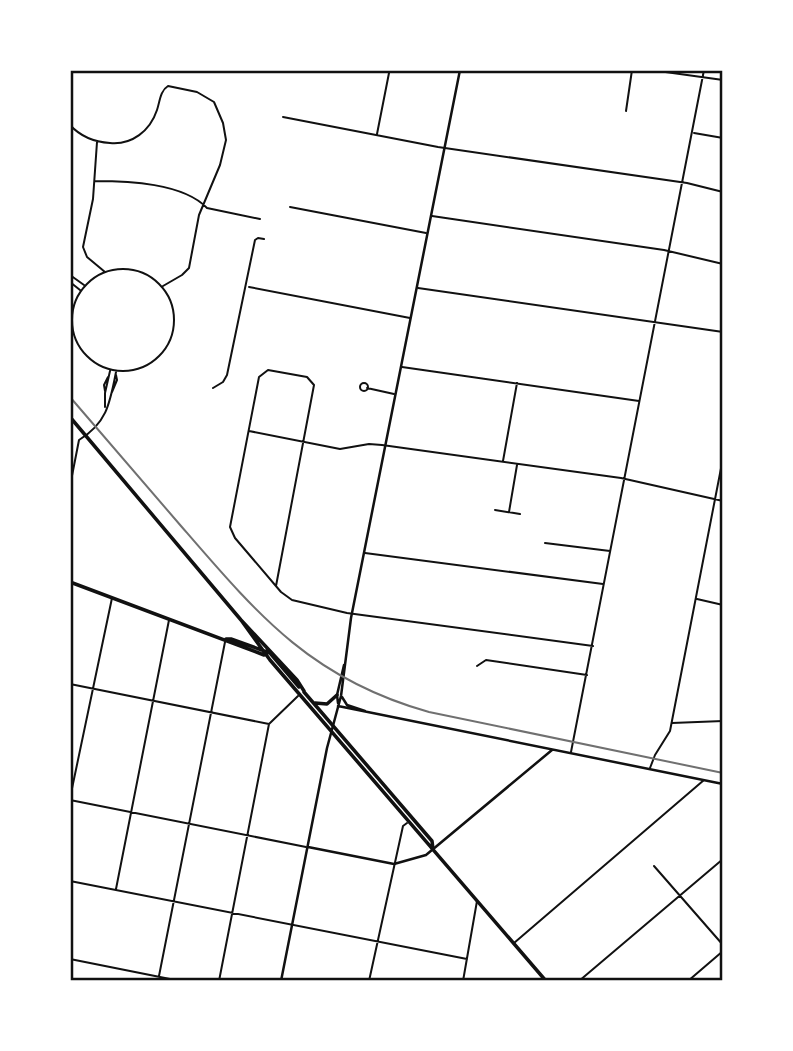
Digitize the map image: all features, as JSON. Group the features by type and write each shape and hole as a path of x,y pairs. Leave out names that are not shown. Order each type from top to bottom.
{"main road":[{"path":"281,981 338,705 364,553 460,70"},
{"path":"70,416 241,620 280,660 302,693"},
{"path":"70,582 267,656"},
{"path":"241,620 267,656 314,703 332,729 432,841 433,849"},
{"path":"244,643 249,638 249,632"},
{"path":"226,639 262,649 272,656 426,845 433,849 546,981"},
{"path":"314,703 327,704 339,696"},
{"path":"339,696 347,705 368,712"},
{"path":"338,705 723,784"},
{"path":"308,847 394,864 426,855 552,750"}],"street":[{"path":"626,111 632,70"},
{"path":"651,70 723,80"},
{"path":"571,754 705,70"},
{"path":"377,135 389,73"},
{"path":"70,125 82,136 97,141 123,143 140,135 157,113 165,86 205,95 214,102 224,126 224,152 203,204 190,268 163,286"},
{"path":"284,117 444,148 683,182 723,192"},
{"path":"692,132 723,138"},
{"path":"97,141 95,181 83,247 87,257 105,272"},
{"path":"95,181 145,184 174,191 207,208 260,219"},
{"path":"290,207 427,233"},
{"path":"431,216 670,251 723,264"},
{"path":"213,388 228,375 255,240 264,239"},
{"path":"134,269 152,277 163,286 175,317 172,335 166,348 156,359 144,368 116,372 92,361 76,341 72,316 85,286 105,272 134,269"},
{"path":"70,275 85,286"},
{"path":"70,282 81,291"},
{"path":"249,287 411,318"},
{"path":"416,287 723,332"},
{"path":"401,367 640,401"},
{"path":"106,408 110,369"},
{"path":"276,586 313,383 307,377 268,370 259,377 230,530 276,586 292,600 353,613 593,646"},
{"path":"70,486 79,440 101,423 116,372"},
{"path":"503,462 517,383"},
{"path":"368,388 396,394"},
{"path":"248,431 340,449 369,444 517,464 625,480 723,501"},
{"path":"649,769 671,723 723,458"},
{"path":"509,512 517,464"},
{"path":"495,510 520,514"},
{"path":"545,542 611,551"},
{"path":"364,553 605,585"},
{"path":"266,574 277,572"},
{"path":"112,597 70,799 308,847"},
{"path":"696,599 723,605"},
{"path":"116,890 169,618"},
{"path":"158,981 226,639"},
{"path":"477,666 486,660 587,675"},
{"path":"70,684 269,724"},
{"path":"219,981 269,724 302,693"},
{"path":"671,723 723,722"},
{"path":"514,943 704,780"},
{"path":"369,981 403,826 408,822"},
{"path":"579,981 723,859"},
{"path":"654,866 723,945"},
{"path":"70,881 467,959"},
{"path":"463,981 477,900"},
{"path":"688,981 723,951"},
{"path":"70,959 180,981"}],"railway":[{"path":"70,397 262,615 319,662 351,682 429,712 723,773"}]}
